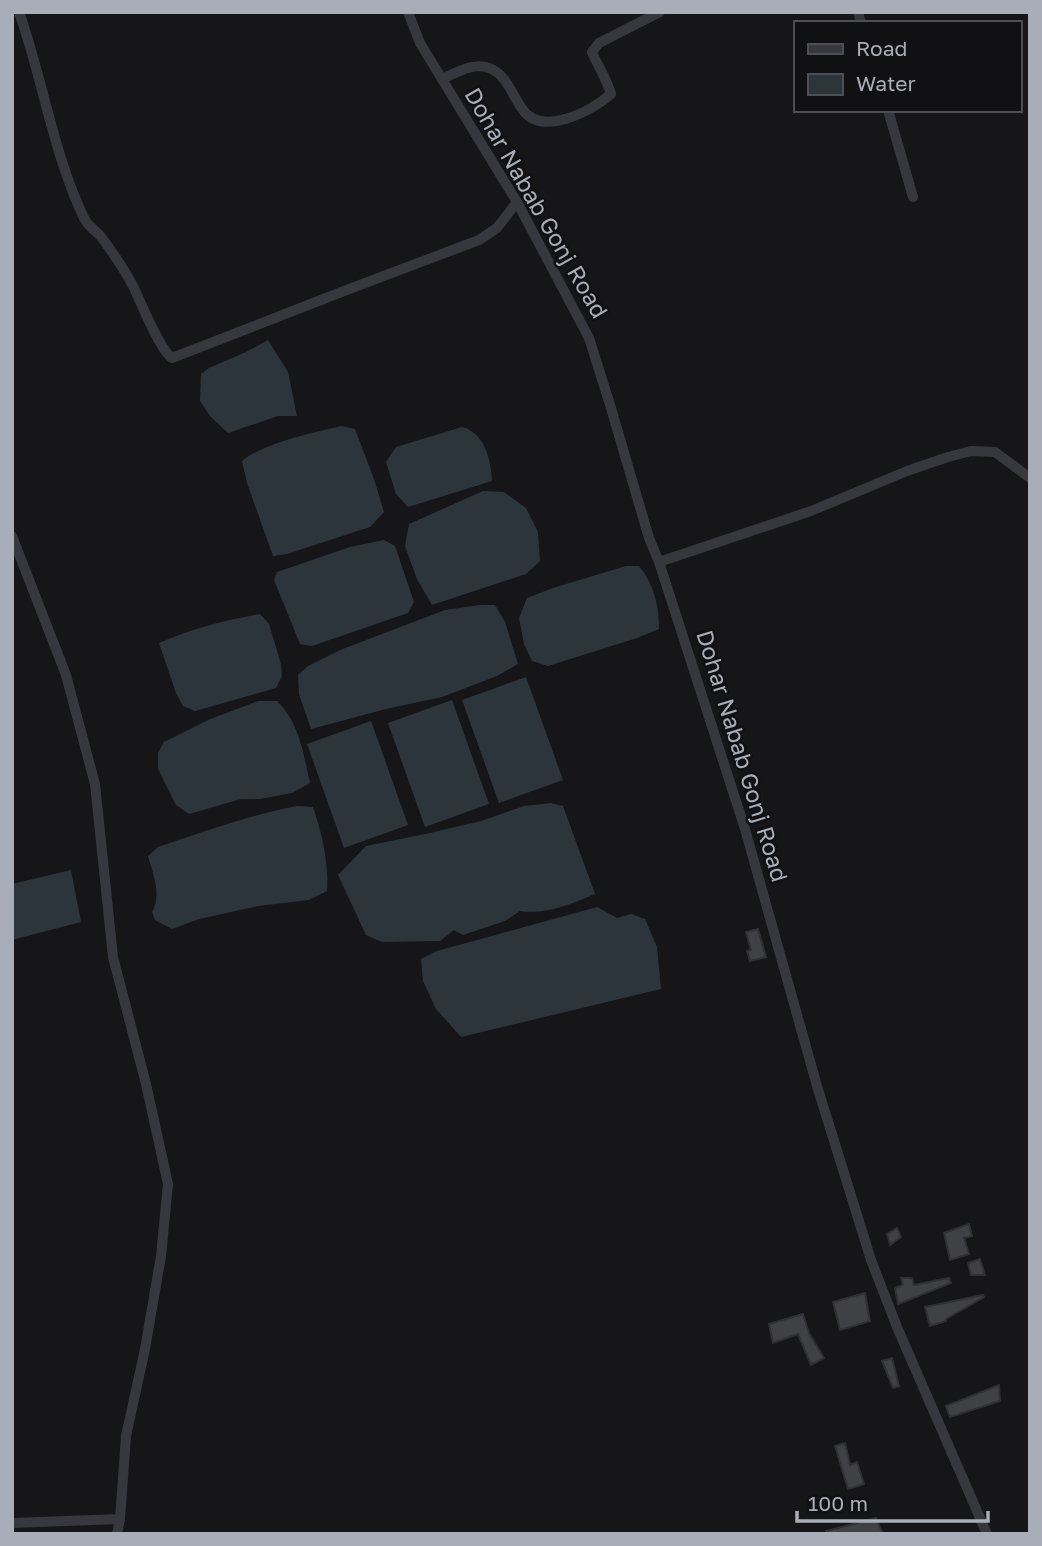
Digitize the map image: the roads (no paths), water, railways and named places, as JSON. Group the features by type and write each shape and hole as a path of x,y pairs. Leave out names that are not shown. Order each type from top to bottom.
{"street":[{"path":"19,12 46,109 85,219 90,228 99,234 132,284 162,345 172,358 479,240 497,228 517,202"},
{"name":"Dohar Nabab Gonj Road","path":"408,12 420,43 517,202 589,338 649,538 744,829 817,1086 871,1260 902,1339 987,1534"},
{"path":"442,79 474,66 490,68 505,79 524,113 542,122 562,121 602,102 611,94 592,52 599,43 660,12"},
{"path":"889,112 914,197"},
{"path":"659,562 811,511 907,471 971,451 995,452 1030,478"},
{"path":"12,536 66,675 95,784 113,957 146,1084 168,1184 161,1256 126,1436 117,1534"},
{"path":"12,1523 120,1520"}],"water":[{"path":"268,340 288,372 297,416 278,416 228,433 210,416 200,401 201,374"},
{"path":"341,426 355,429 384,512 370,527 273,556 242,461 275,444"},
{"path":"462,427 476,435 485,448 492,481 408,507 396,494 386,462 396,447"},
{"path":"483,491 504,492 526,508 538,532 540,561 526,574 432,605 417,579 405,546 409,524"},
{"path":"384,540 395,546 414,602 408,613 312,646 300,644 274,580 277,572 350,547"},
{"path":"626,566 639,566 648,580 657,604 659,629 548,666 532,661 524,644 519,618 527,598"},
{"path":"495,605 505,622 518,664 497,676 442,697 311,729 299,694 298,675 308,666 340,650 445,610"},
{"path":"260,614 269,624 281,664 282,676 276,688 195,711 183,706 159,643 208,625"},
{"path":"526,677 563,780 499,803 462,700"},
{"path":"452,700 489,804 425,827 388,723"},
{"path":"258,701 277,701 291,719 300,739 310,783 292,793 260,799 241,799 189,814 176,805 158,769 158,753 164,742 208,720"},
{"path":"371,721 408,825 344,848 307,744"},
{"path":"551,803 563,806 595,894 549,910 520,911 505,921 463,935 454,930 440,941 382,942 366,935 338,875 366,846 481,821 524,806"},
{"path":"297,806 313,807 324,848 327,891 309,900 258,906 199,919 172,929 155,920 152,912 156,892 148,856 158,847 244,819"},
{"path":"71,870 81,922 12,940 12,884"},
{"path":"597,907 617,918 631,914 645,919 657,947 661,989 461,1037 436,1009 423,981 421,959 437,951"}]}
